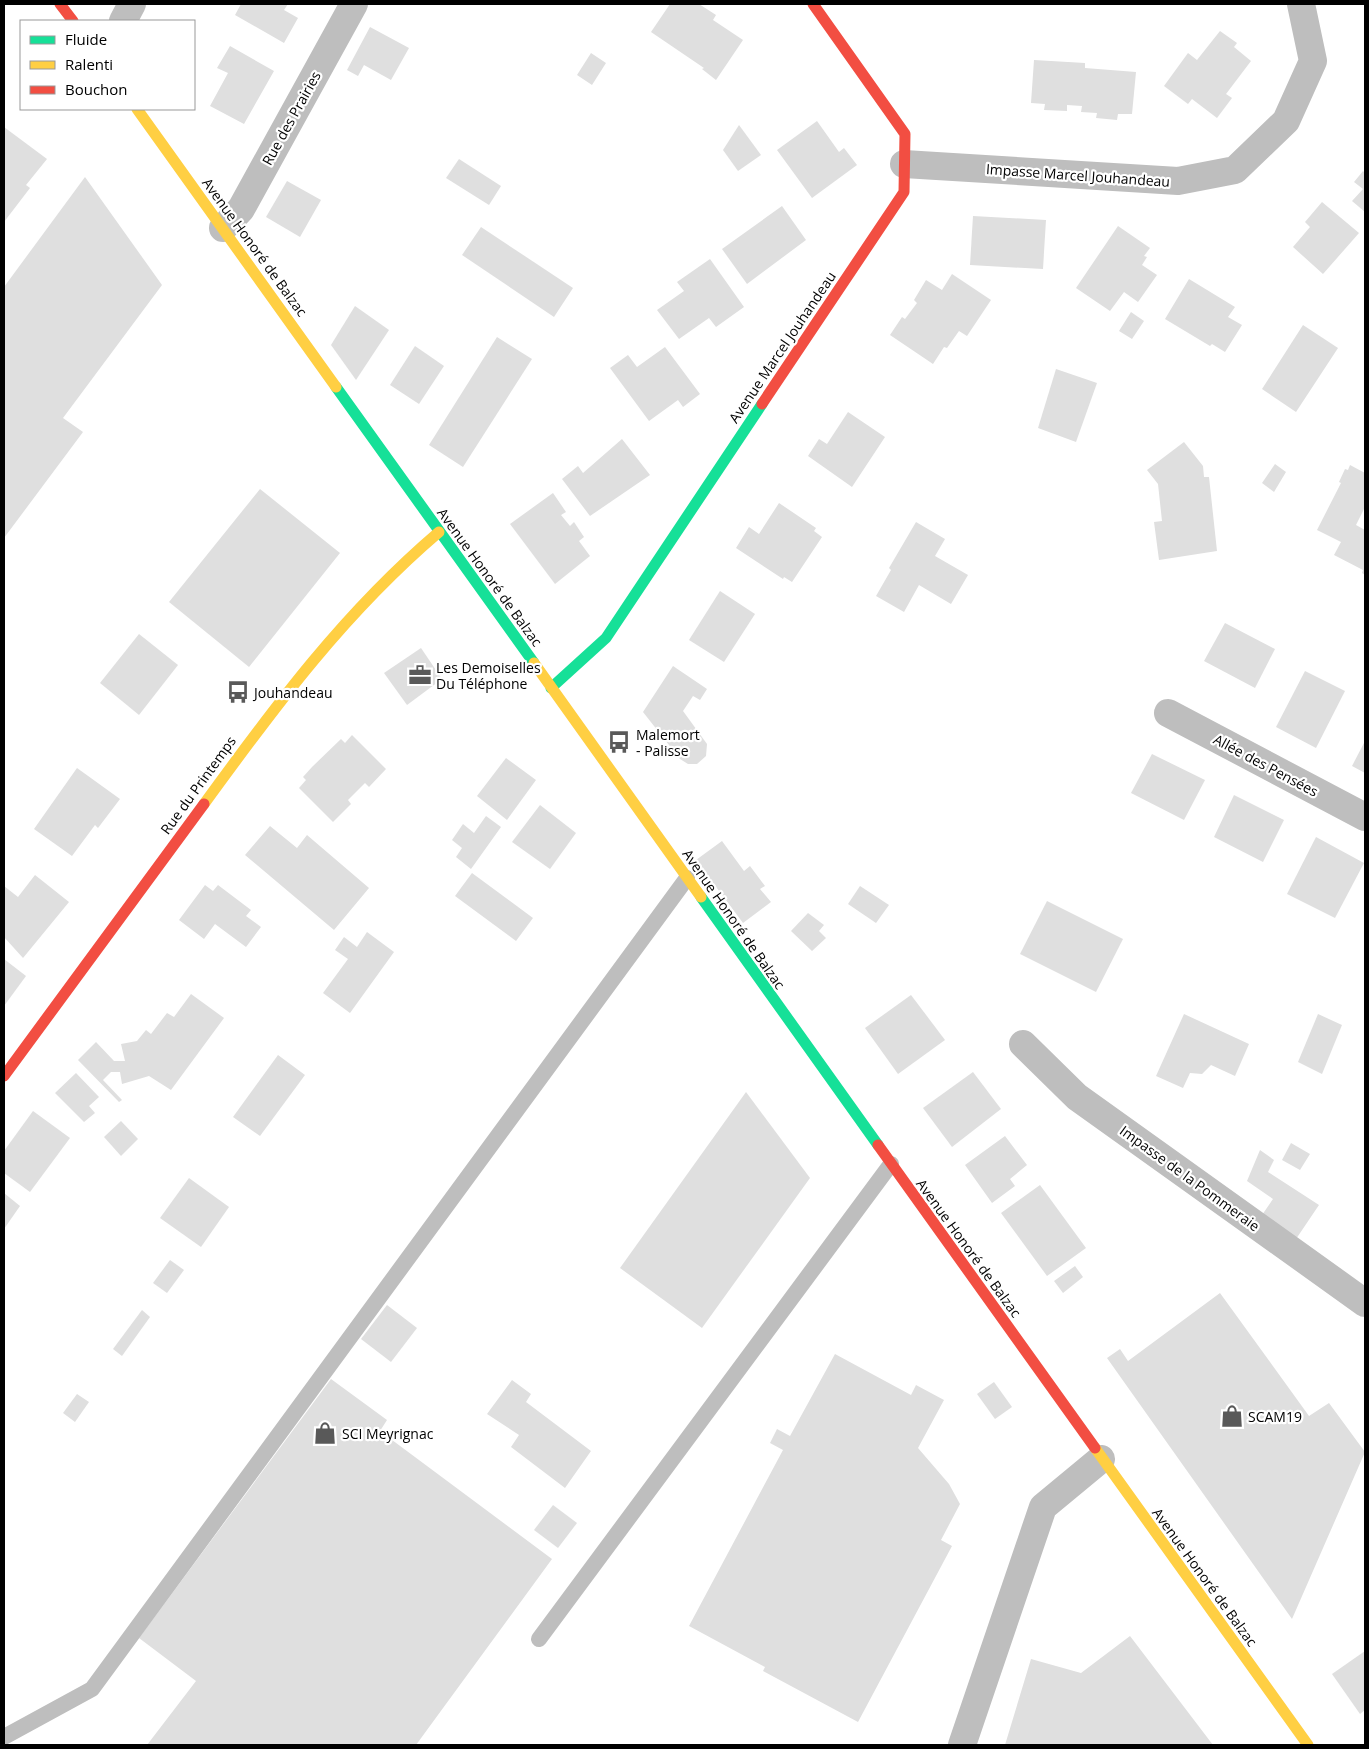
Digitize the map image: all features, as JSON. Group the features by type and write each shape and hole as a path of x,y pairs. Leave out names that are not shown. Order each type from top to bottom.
{"main road":[{"path":"60,4 72,20"},
{"name":"Avenue Marcel Jouhandeau","path":"551,688 599,644 610,631 904,192 905,134 813,4"},
{"name":"Avenue Honoré de Balzac","path":"138,110 1101,1459 1308,1745"},
{"name":"Rue du Printemps","path":"4,1076 277,703 366,597 416,550 439,532"}],"street":[{"path":"123,20 132,4"},
{"name":"Rue des Prairies","path":"223,228 241,209 354,4"},
{"name":"Impasse Marcel Jouhandeau","path":"904,164 1178,181 1235,170 1286,121 1313,61 1301,4"},
{"name":"Allée des Pensées","path":"1168,712 1365,817"},
{"name":"Impasse de la Pommeraie","path":"1023,1044 1077,1097 1365,1303"},
{"path":"962,1745 1043,1507 1101,1459"}],"lane":[{"path":"4,1737 92,1689 687,878"},
{"path":"539,1639 891,1164"}],"building":[{"path":"241,4 288,4 284,10 298,18 284,43 235,15"},
{"path":"670,4 699,4 716,15 713,20 743,40 716,80 702,69 704,68 651,32"},
{"path":"370,27 409,48 391,80 364,65 358,76 347,70"},
{"path":"1220,31 1237,43 1234,47 1251,61 1226,94 1232,98 1217,118 1192,99 1188,104 1164,86 1188,53 1197,60"},
{"path":"230,46 274,71 244,124 210,106 228,73 217,68"},
{"path":"591,53 606,63 592,85 577,75"},
{"path":"1034,60 1085,63 1085,68 1136,72 1132,114 1118,114 1117,120 1096,118 1097,113 1081,112 1082,106 1067,105 1067,111 1044,110 1045,104 1031,103"},
{"path":"817,121 839,152 844,148 857,165 812,198 777,150"},
{"path":"739,125 761,155 738,171 723,150"},
{"path":"4,127 47,159 26,185 30,188 4,222"},
{"path":"459,159 501,186 489,205 446,178"},
{"path":"1363,171 1365,173 1365,212 1352,201 1363,189 1354,182"},
{"path":"85,177 162,285 63,418 83,432 4,538 4,287"},
{"path":"287,181 321,200 300,237 266,217"},
{"path":"1322,202 1359,233 1323,274 1293,247 1310,227 1305,222"},
{"path":"782,206 806,240 747,284 722,249"},
{"path":"973,216 1046,220 1043,269 970,265"},
{"path":"1118,226 1150,248 1144,256 1147,257 1142,265 1157,275 1138,302 1124,292 1110,311 1076,288"},
{"path":"481,227 573,288 554,317 462,255"},
{"path":"710,259 744,307 716,327 709,318 679,339 657,310 684,291 677,282"},
{"path":"952,274 991,300 967,336 959,331 947,348 944,347 933,364 890,335 902,317 905,319 917,303 914,300 926,280 942,290"},
{"path":"1189,279 1235,307 1228,317 1242,325 1225,352 1212,344 1210,346 1165,319"},
{"path":"355,306 389,330 356,380 331,345"},
{"path":"1131,312 1144,321 1132,339 1119,331"},
{"path":"1303,325 1338,348 1296,412 1262,389"},
{"path":"497,337 532,359 463,467 429,445"},
{"path":"415,346 444,366 419,404 390,385"},
{"path":"665,347 700,394 683,407 678,400 649,421 610,368 628,355 637,367"},
{"path":"1056,369 1097,383 1076,442 1038,428"},
{"path":"848,412 885,437 852,487 808,456 819,439 827,444"},
{"path":"622,439 650,475 590,516 562,479 578,466 583,473"},
{"path":"1184,442 1203,466 1204,477 1209,477 1217,551 1159,560 1154,522 1162,521 1158,484 1147,470"},
{"path":"1275,464 1286,472 1274,492 1262,483"},
{"path":"1350,465 1365,473 1365,507 1356,525 1365,530 1365,575 1362,573 1363,570 1334,555 1341,542 1317,530 1341,483 1339,482 1345,469 1348,470"},
{"path":"260,489 340,553 249,667 169,602"},
{"path":"553,493 566,512 561,515 570,526 574,522 584,537 579,541 590,556 555,584 510,524"},
{"path":"779,503 816,528 814,531 822,537 792,582 784,577 783,579 736,548 749,527 759,534"},
{"path":"916,522 945,539 935,556 968,575 951,604 919,585 904,612 876,596 891,570 889,568"},
{"path":"720,591 755,614 724,662 689,640"},
{"path":"1225,623 1275,649 1255,688 1204,661"},
{"path":"139,634 178,665 139,715 100,683"},
{"path":"421,648 442,679 407,705 384,673"},
{"path":"673,666 707,689 700,700 693,696 683,711 707,744 706,756 697,764 688,764 680,759 643,712"},
{"path":"1305,671 1345,691 1316,748 1276,727"},
{"path":"352,735 386,769 369,787 365,783 348,800 351,804 333,822 299,788 306,780 303,777 312,767 341,739 345,743"},
{"path":"1365,741 1365,773 1352,766"},
{"path":"1152,754 1205,780 1184,820 1131,793"},
{"path":"506,758 536,780 507,820 477,796"},
{"path":"77,768 120,799 98,828 95,825 72,856 34,829"},
{"path":"1234,795 1284,820 1263,862 1214,837"},
{"path":"540,805 576,833 550,869 512,842"},
{"path":"486,816 501,827 471,869 456,857 462,848 452,840 463,824 474,833"},
{"path":"270,826 297,848 307,835 369,888 334,930 245,855"},
{"path":"1316,837 1364,863 1335,918 1287,894"},
{"path":"722,841 744,871 750,866 765,886 760,889 771,902 743,923 696,860"},
{"path":"472,873 533,918 516,941 455,896"},
{"path":"35,875 69,902 23,958 4,937 4,886 18,897"},
{"path":"205,885 213,891 218,885 251,910 246,916 261,927 246,947 215,924 204,939 179,920"},
{"path":"860,886 889,905 876,923 848,904"},
{"path":"1047,901 1123,939 1096,992 1020,954"},
{"path":"808,913 824,925 819,931 826,938 812,951 791,931"},
{"path":"367,932 394,952 350,1013 323,993 348,959 335,950 344,937 357,947"},
{"path":"4,959 26,976 4,1006"},
{"path":"191,994 224,1018 171,1090 149,1076 122,1084 120,1072 111,1072 103,1080 122,1100 119,1102 78,1060 96,1042 114,1061 125,1061 121,1044 137,1041 146,1030 151,1034 167,1013 174,1017"},
{"path":"911,995 945,1040 898,1074 865,1028"},
{"path":"1184,1014 1249,1044 1235,1076 1211,1065 1202,1074 1190,1073 1183,1088 1156,1076"},
{"path":"1318,1014 1342,1025 1322,1074 1298,1062"},
{"path":"278,1055 305,1075 260,1136 233,1117"},
{"path":"973,1072 1001,1109 952,1147 923,1108"},
{"path":"76,1073 99,1097 89,1106 95,1113 84,1122 55,1093"},
{"path":"746,1092 810,1178 702,1328 620,1268"},
{"path":"33,1111 70,1138 30,1192 4,1173 4,1151"},
{"path":"121,1121 138,1139 121,1156 104,1137"},
{"path":"1005,1136 1027,1165 1010,1179 1015,1186 992,1203 965,1165"},
{"path":"1291,1143 1310,1154 1300,1170 1282,1160"},
{"path":"1260,1150 1274,1160 1268,1172 1319,1205 1296,1239 1262,1215 1273,1199 1247,1181"},
{"path":"189,1178 229,1207 201,1247 160,1218"},
{"path":"1040,1185 1086,1248 1047,1276 1001,1213"},
{"path":"4,1193 20,1206 4,1229"},
{"path":"170,1260 184,1270 167,1293 153,1283"},
{"path":"1075,1266 1083,1277 1063,1293 1054,1281"},
{"path":"1220,1293 1309,1416 1329,1403 1365,1452 1292,1619 1107,1358 1120,1349 1128,1361"},
{"path":"387,1305 417,1328 391,1362 361,1339"},
{"path":"142,1310 150,1317 122,1356 113,1349"},
{"path":"835,1354 911,1395 916,1385 944,1400 918,1448 949,1484 960,1504 941,1540 952,1546 858,1722 763,1671 765,1667 689,1626 783,1450 770,1443 777,1429 790,1436"},
{"path":"331,1379 387,1420 380,1431 552,1559 416,1745 147,1745 196,1681 139,1638"},
{"path":"512,1380 531,1394 526,1402 591,1451 565,1488 511,1447 519,1435 487,1414"},
{"path":"994,1382 1012,1407 995,1419 977,1394"},
{"path":"77,1394 89,1402 75,1422 63,1413"},
{"path":"553,1505 577,1523 558,1548 534,1530"},
{"path":"1130,1636 1213,1745 1005,1745 1031,1659 1081,1673"},
{"path":"1365,1651 1365,1710 1360,1714 1332,1674"}],"traffic: fast":[{"path":"336,387 534,663"},
{"path":"551,688 606,638 762,404"},
{"path":"701,897 878,1145"}],"traffic: slow":[{"path":"138,110 336,387"},
{"path":"204,804 285,696 342,627 373,594 439,532"},
{"path":"534,663 701,897"},
{"path":"1095,1448 1308,1745"}],"traffic: jam":[{"path":"60,4 72,20"},
{"path":"762,404 904,192 905,134 813,4"},
{"path":"4,1076 204,804"},
{"path":"878,1145 1095,1448"}],"place":[{"name":"Les Demoiselles Du Téléphone","path":"420,675"},
{"name":"Jouhandeau","path":"238,692"},
{"name":"Malemort - Palisse","path":"619,742"},
{"name":"SCAM19","path":"1232,1416"},
{"name":"SCI Meyrignac","path":"325,1433"}]}
